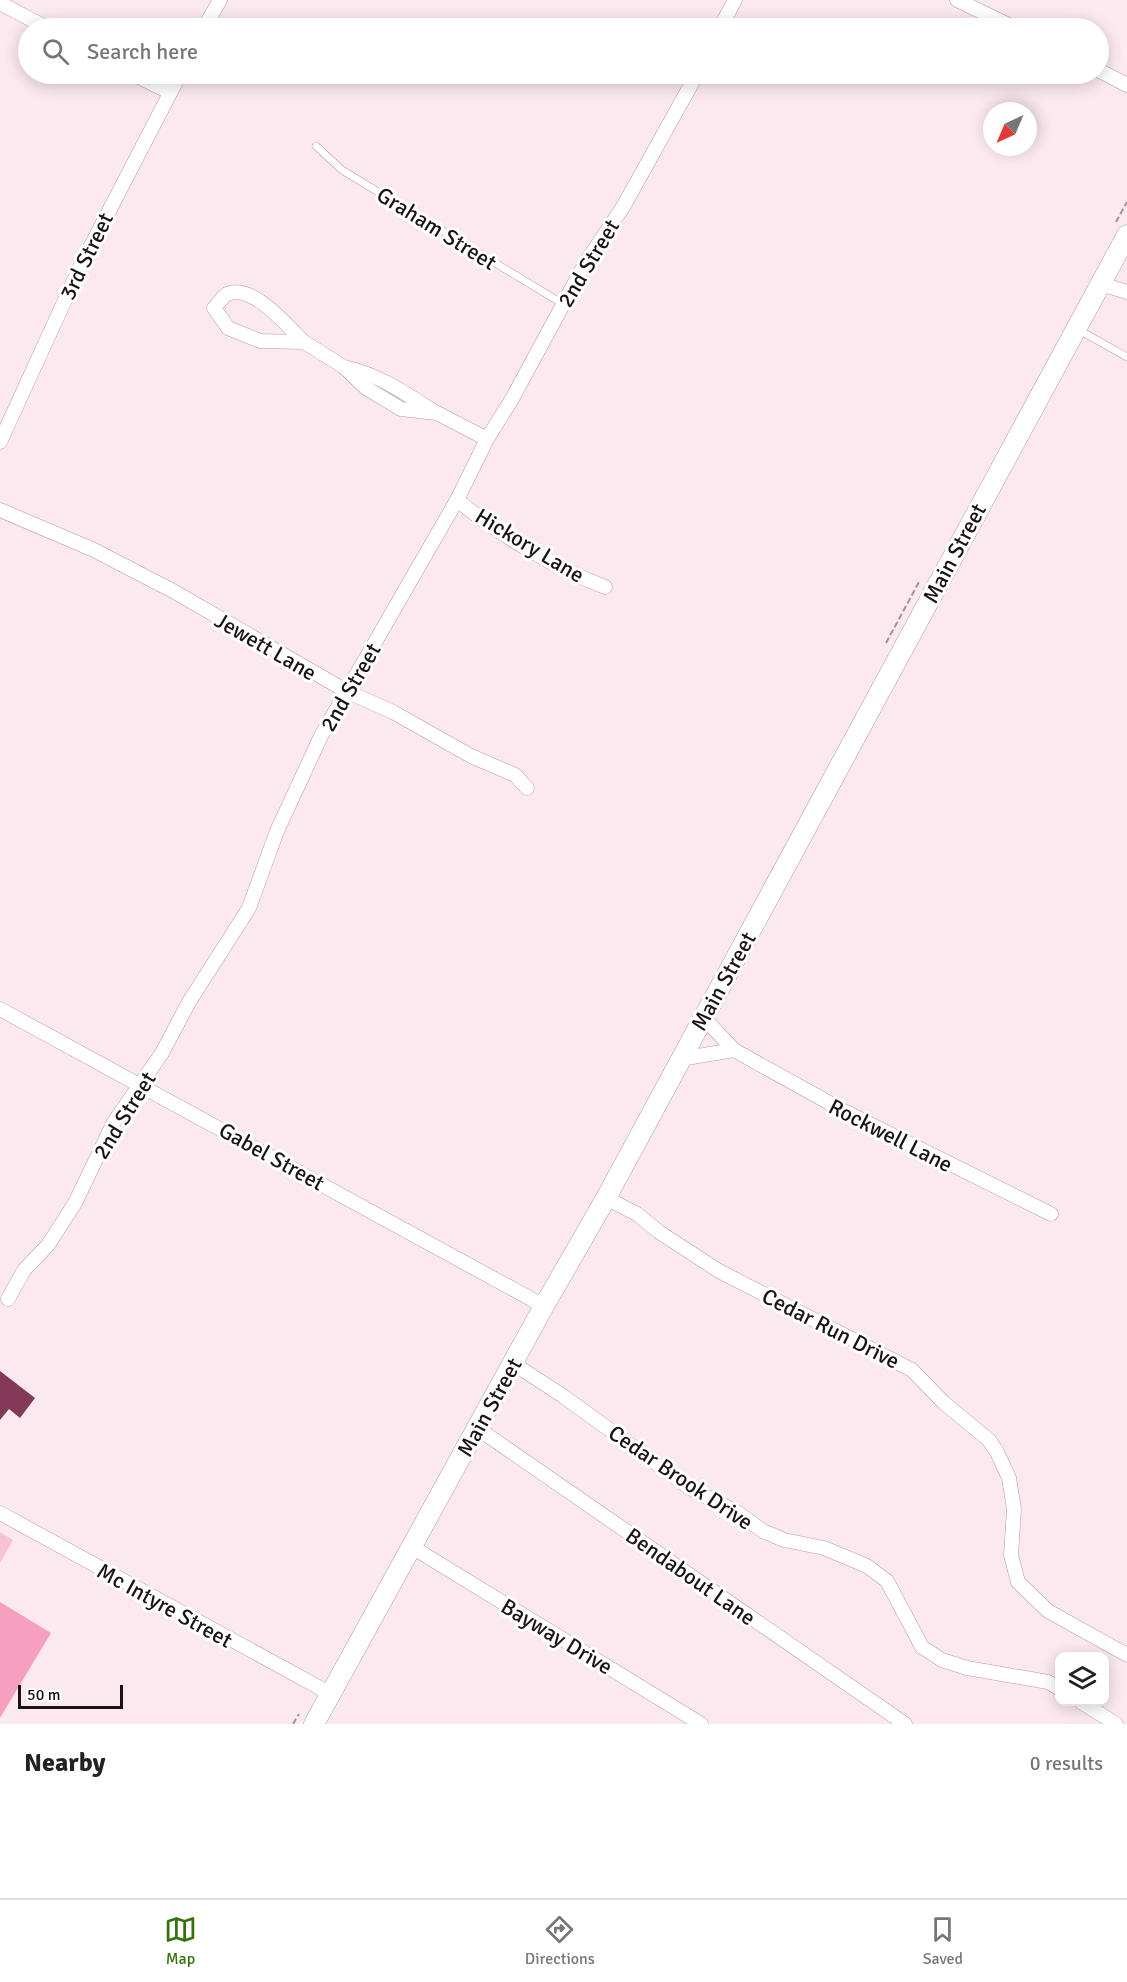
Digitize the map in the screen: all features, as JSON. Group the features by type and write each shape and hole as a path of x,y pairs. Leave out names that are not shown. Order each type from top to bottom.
{"main road":[{"name":"Main Street","path":"314,1724 606,1198 1127,235"}],"street":[{"path":"210,18 220,0"},
{"path":"725,18 735,0"},
{"path":"957,0 994,18"},
{"path":"0,3 28,18"},
{"path":"1109,75 1127,84"},
{"path":"153,84 169,92"},
{"name":"3rd Street","path":"0,442 81,265 174,84"},
{"name":"2nd Street","path":"8,1299 24,1270 48,1245 75,1203 114,1122 140,1086 189,1002 249,908 277,831 321,736 348,692 436,533 458,500 487,439 512,399 562,304 641,176 692,84"},
{"path":"1101,284 1127,292"},
{"path":"304,342 260,341 228,328 214,308 225,295 238,292 252,296 272,310 304,342 344,367 366,388 401,409 437,413 487,439"},
{"name":"Hickory Lane","path":"458,500 487,524 565,569 605,587"},
{"name":"Jewett Lane","path":"0,510 94,550 173,591 348,692 393,712 471,756 515,775 527,788"},
{"name":"Gabel Street","path":"0,1009 140,1086 167,1097 544,1306"},
{"name":"Rockwell Lane","path":"703,1017 734,1050 842,1110 1052,1214"},
{"path":"680,1059 734,1050"},
{"name":"Cedar Run Drive","path":"606,1198 637,1214 659,1232 719,1271 912,1370 944,1403 989,1440 997,1452 1009,1478 1014,1509 1011,1555 1018,1582 1048,1611 1127,1655"},
{"name":"Cedar Brook Drive","path":"514,1364 572,1402 690,1488 738,1513 763,1531 784,1540 824,1548 867,1566 887,1581 921,1647 942,1660 967,1668 1048,1682 1055,1686"},
{"name":"Bendabout Lane","path":"477,1428 905,1724"},
{"name":"Mc Intyre Street","path":"0,1513 331,1694"},
{"name":"Bayway Drive","path":"412,1547 701,1724"},
{"path":"1089,1706 1116,1724"}],"lane":[{"name":"Graham Street","path":"316,146 342,170 562,304"},
{"path":"1077,329 1127,357"}],"shaded area":[{"path":"0,1532 13,1540 0,1563"},
{"path":"0,1602 51,1633 0,1718"}],"building":[{"path":"0,1371 35,1398 20,1418 9,1409 0,1420"}]}
